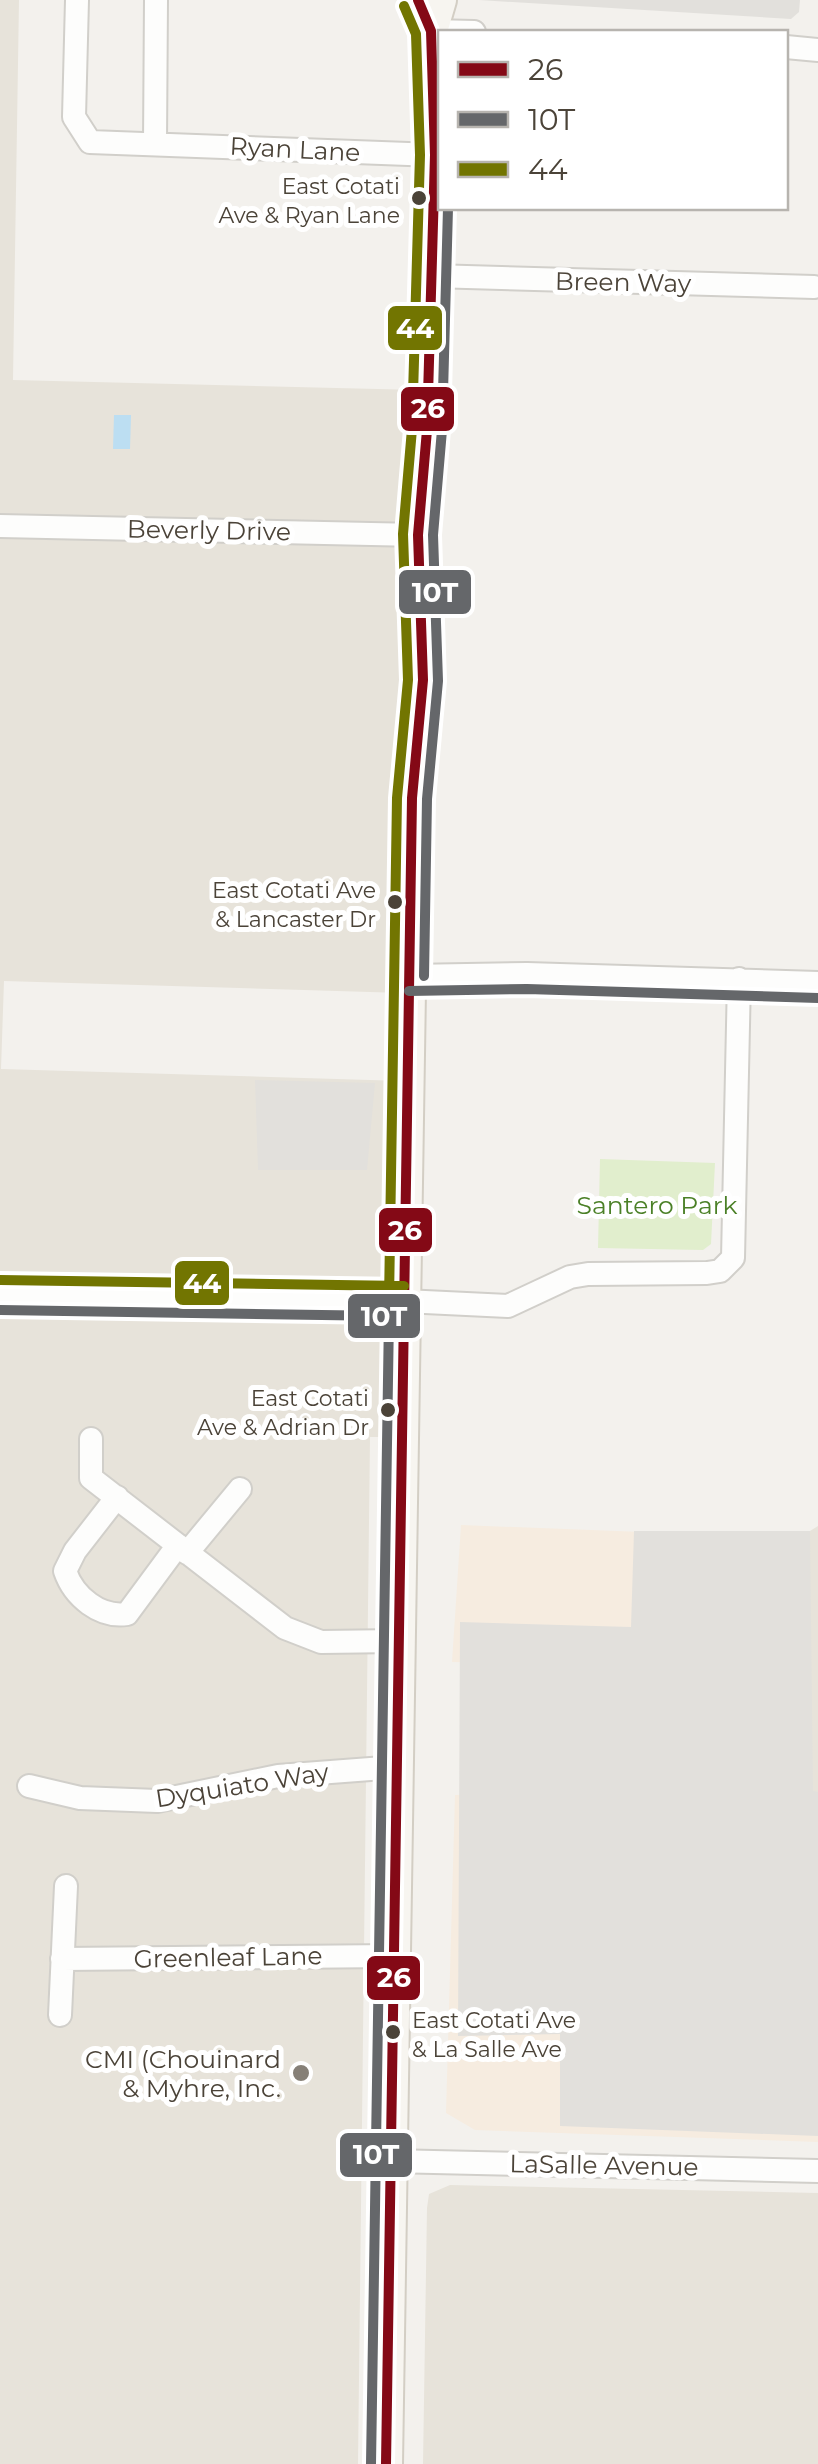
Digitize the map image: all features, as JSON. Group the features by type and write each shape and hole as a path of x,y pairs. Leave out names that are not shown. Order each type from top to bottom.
{"main road":[{"path":"386,2464 412,798 423,680 418,535 427,430 435,155 436,15 418,0"}],"street":[{"name":"Ryan Lane","path":"77,0 74,117 90,142 435,155"},
{"path":"155,143 156,0"},
{"path":"436,15 470,30"},
{"path":"788,47 818,50"},
{"name":"Breen Way","path":"432,276 814,287"},
{"name":"Beverly Drive","path":"0,526 418,535"},
{"path":"409,976 738,978 818,983"},
{"path":"0,1295 508,1306 570,1276 720,1270 734,1258 738,978"},
{"path":"91,1439 91,1478 304,1638 321,1642 398,1641"},
{"path":"117,1497 75,1550 65,1571 69,1582 94,1608 111,1616 127,1614 240,1489"},
{"name":"Dyquiato Way","path":"29,1786 80,1798 157,1801 278,1776 396,1768"},
{"path":"60,2015 66,1886"},
{"name":"Greenleaf Lane","path":"62,1959 394,1956"},
{"name":"LaSalle Avenue","path":"390,2161 818,2171"}],"shaded area":[{"path":"0,0 19,0 13,380 419,390 403,993 4,981 1,1069 403,1081 402,1437 370,1437 358,2464 0,2464"},
{"path":"479,0 800,0 799,12 791,19"},
{"path":"255,1080 375,1083 367,1170 258,1170"},
{"path":"461,1525 797,1538 804,1796 818,1797 818,2142 475,2130 446,2113 455,1795 603,1793 609,1666 452,1662"},
{"path":"818,1526 818,1797 804,1796 810,1531"},
{"path":"634,1531 810,1531 813,1791 818,1792 818,2136 560,2126 560,2034 458,2036 460,1622 631,1627"},
{"path":"450,2185 818,2193 818,2464 423,2464 427,2208 429,2194"}],"green space":[{"name":"Santero Park","path":"600,1159 715,1163 711,1244 703,1250 598,1248"}],"water":[{"path":"114,415 131,415 130,449 113,449"}],"transit line":[{"name":"26","path":"386,2464 412,798 423,680 418,535 427,430 435,155 431,31 418,0"},
{"name":"44","path":"389,1301 397,798 408,680 403,534 412,429 420,155 416,34 404,6"},
{"name":"10T","path":"424,976 427,799 438,681 433,535 442,430 448,210"},
{"name":"10T","path":"409,991 527,989 818,998"},
{"name":"44","path":"0,1280 404,1286"},
{"name":"10T","path":"0,1310 389,1316 371,2464"}],"place":[{"name":"East Cotati Ave & Ryan Lane","path":"419,198"},
{"name":"East Cotati Ave & Lancaster Dr","path":"395,902"},
{"name":"East Cotati Ave & Adrian Dr","path":"388,1410"},
{"name":"East Cotati Ave & La Salle Ave","path":"393,2032"},
{"name":"CMI (Chouinard & Myhre, Inc.","path":"301,2073"}]}
